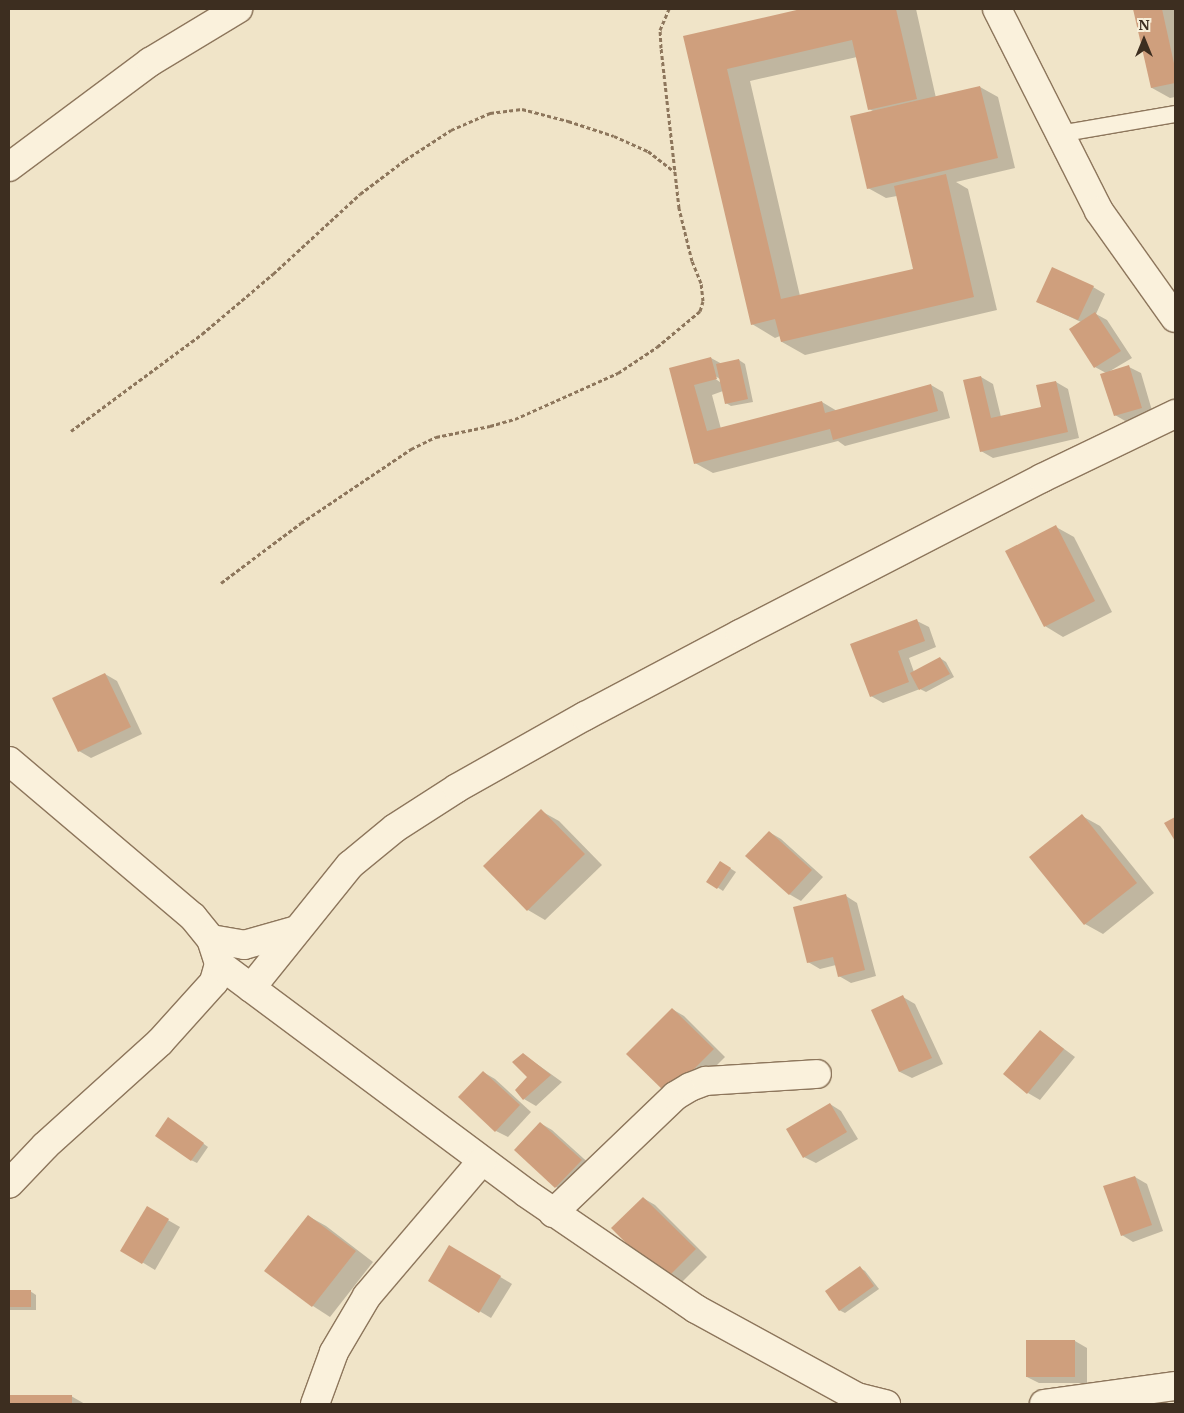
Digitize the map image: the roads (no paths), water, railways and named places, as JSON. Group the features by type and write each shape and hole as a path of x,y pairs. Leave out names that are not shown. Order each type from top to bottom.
{"street":[{"path":"9,167 150,62 238,9"},
{"path":"997,9 1099,211 1175,318"},
{"path":"251,988 350,865 395,828 457,788 586,716 748,630 1042,478 1175,414"},
{"path":"9,761 193,917 215,952 251,988 482,1161 553,1213 696,1309 861,1401 886,1404"},
{"path":"215,952 297,930"},
{"path":"9,1184 45,1146 160,1042 214,982 215,952"},
{"path":"553,1213 675,1096 690,1087 706,1081 817,1074"},
{"path":"314,1404 334,1352 367,1296 482,1161"},
{"path":"1044,1404 1175,1386"}],"lane":[{"path":"1059,134 1175,114"}]}
